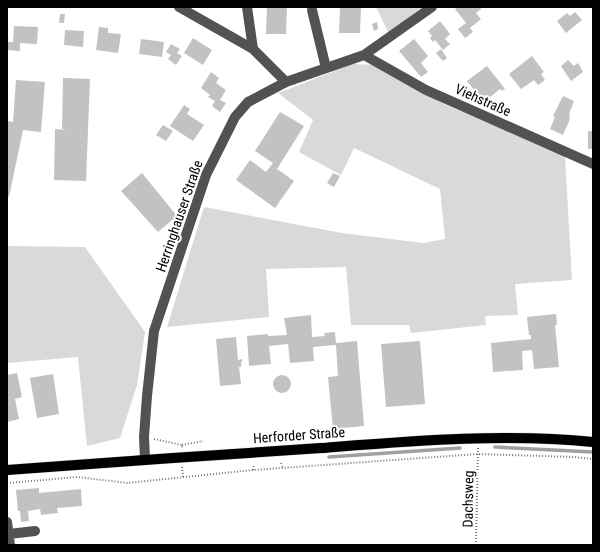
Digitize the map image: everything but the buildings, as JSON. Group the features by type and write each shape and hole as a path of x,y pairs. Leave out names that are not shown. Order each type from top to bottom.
{"main road":[{"name":"Herforder Straße","path":"7,470 145,459 458,439 505,437 593,442"}],"street":[{"path":"179,7 253,49 286,82"},
{"path":"247,7 253,49"},
{"name":"Herringhauser Straße","path":"145,459 144,437 154,331 206,175 234,117 248,102 286,82 364,55 432,7"},
{"path":"312,10 326,68"},
{"name":"Viehstraße","path":"364,55 426,90 593,164"},
{"path":"7,522 10,545"},
{"path":"9,534 35,531"}],"path":[{"path":"144,437 182,445 203,441"},
{"path":"182,445 182,450"},
{"path":"7,483 78,477 128,483 253,470 478,454 593,459"},
{"name":"Dachsweg","path":"476,545 478,454"},
{"path":"281,463 282,468"},
{"path":"253,470 254,465"}],"shaded area":[{"path":"376,7 422,7 389,34"},
{"path":"353,64 376,65 397,79 446,105 565,156 572,280 515,284 518,315 485,316 486,325 411,333 409,325 351,325 346,267 266,269 269,317 167,327 204,207 342,233 423,243 445,239 440,189 354,148 341,175 299,152 313,120 278,93"},
{"path":"7,246 85,247 145,332 137,385 120,438 87,446 78,357 7,363"}],"waterway":[{"path":"495,447 593,452"},
{"path":"329,457 460,448"}]}
